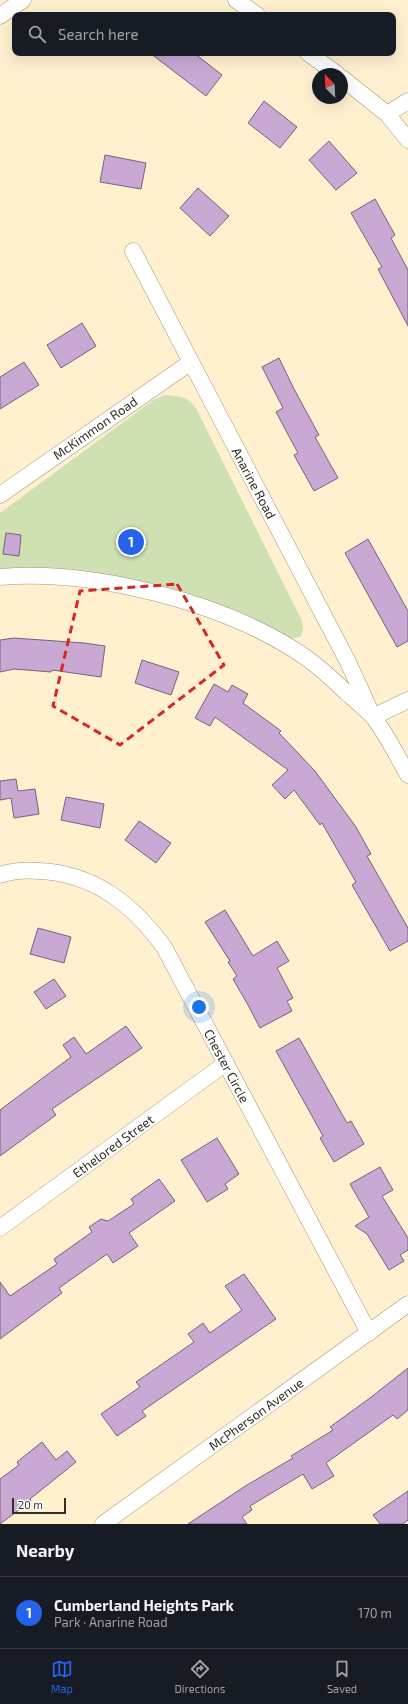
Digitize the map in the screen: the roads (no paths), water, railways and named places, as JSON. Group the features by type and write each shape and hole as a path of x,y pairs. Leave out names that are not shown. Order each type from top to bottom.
{"street":[{"path":"0,16 23,0"},
{"path":"236,0 252,12"},
{"path":"312,56 328,68"},
{"path":"348,83 387,114 408,140"},
{"path":"387,114 408,101"},
{"name":"Anarine Road","path":"133,251 348,662 373,717 408,775"},
{"name":"McKimmon Road","path":"0,495 191,362"},
{"name":"Anarine Road","path":"0,577 33,576 70,578 119,585 168,596 216,612 261,631 294,649 324,671 373,717"},
{"path":"373,717 408,700"},
{"name":"Chester Circle","path":"0,875 30,870 67,874 90,882 112,894 132,909 149,927 164,947 368,1333"},
{"name":"Ethelored Street","path":"0,1228 226,1063"},
{"name":"McPherson Avenue","path":"103,1524 408,1304"}],"place":[{"name":"Cumberland Heights Park","path":"131,542"}]}
